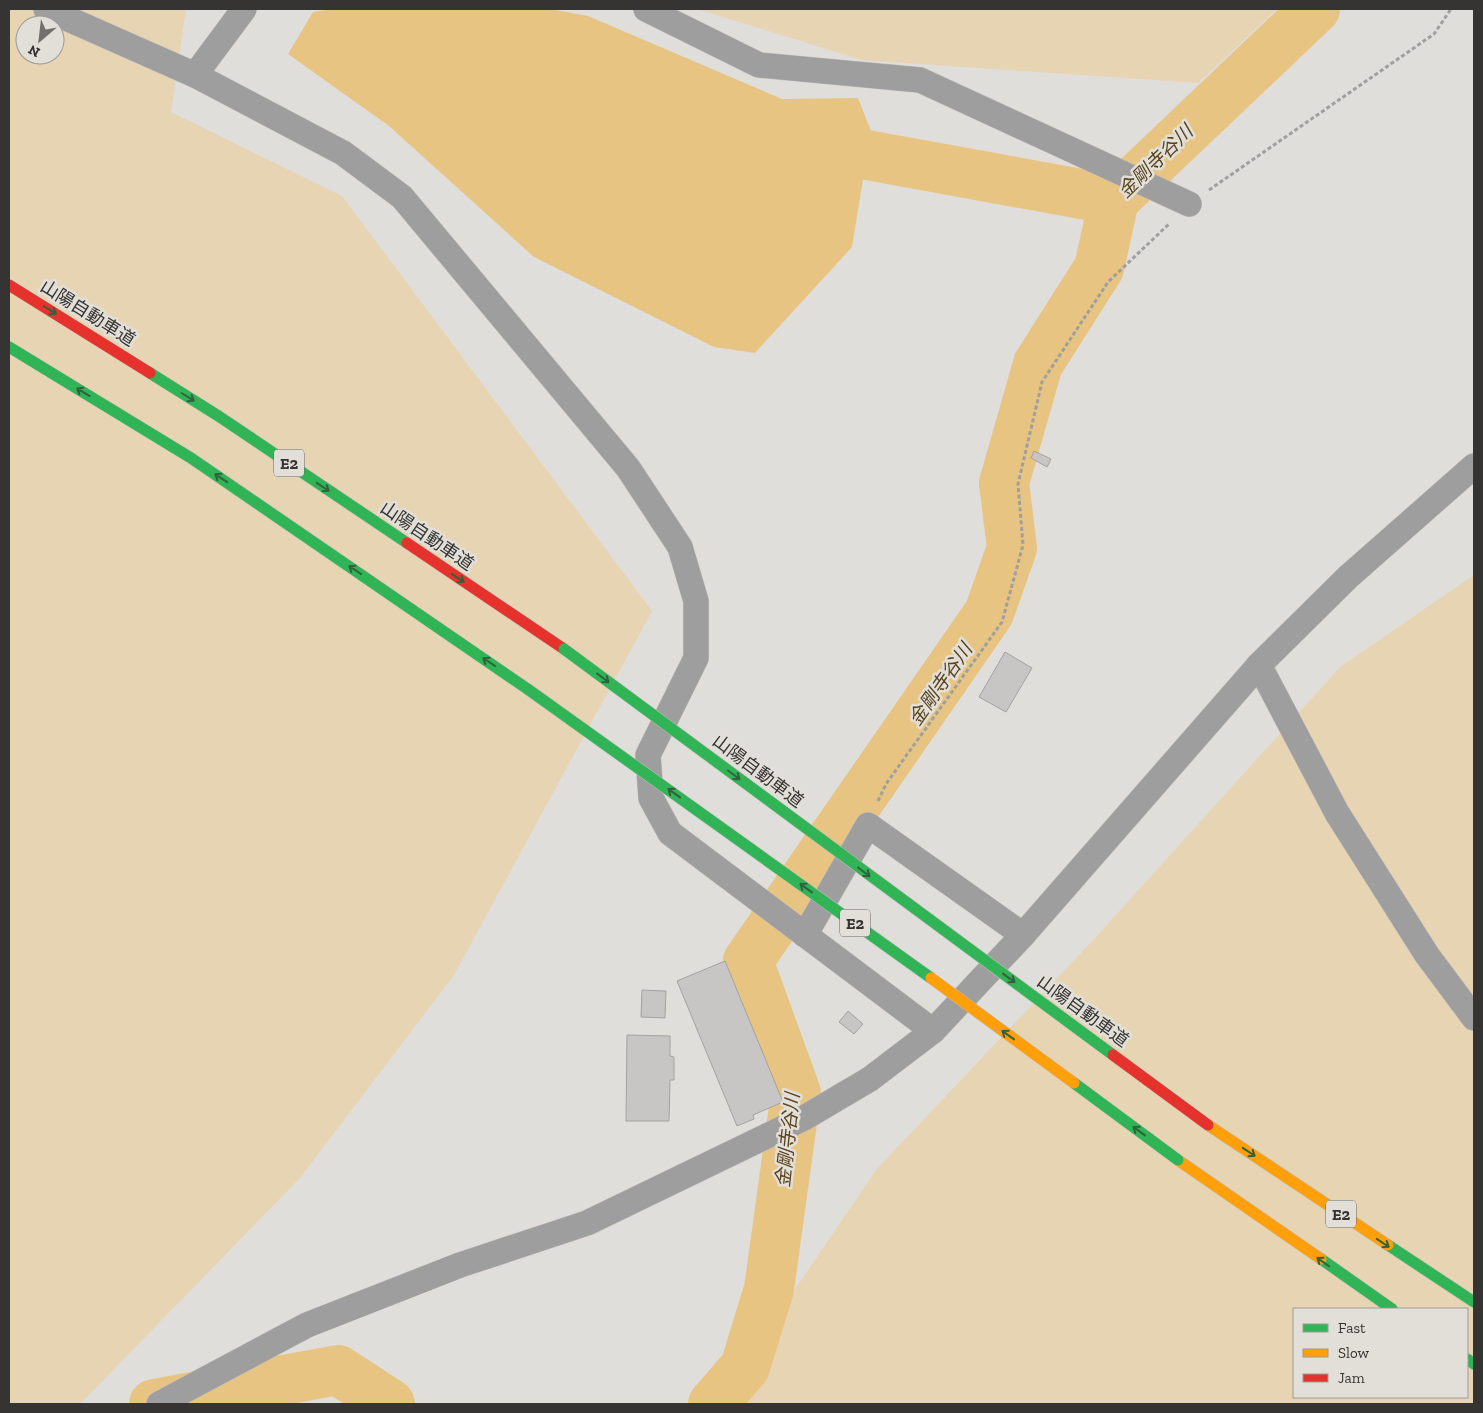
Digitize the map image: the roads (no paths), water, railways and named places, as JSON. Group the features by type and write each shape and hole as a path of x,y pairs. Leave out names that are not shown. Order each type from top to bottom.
{"highway":[{"name":"山陽自動車道","path":"9,285 220,417 564,649 1208,1125 1474,1302"},
{"name":"E2","path":"9,347 191,458 529,690 862,928 1178,1160 1391,1308"},
{"path":"67,396 191,458"}],"street":[{"path":"46,9 196,75 343,153 402,197 628,468 680,547 696,601 696,658 648,755 651,798 670,833 933,1031"},
{"path":"196,75 244,9"},
{"path":"646,9 760,64 920,80 1189,204"},
{"path":"159,1404 306,1325 460,1265 587,1223 804,1118 870,1079 933,1031 1023,935 1259,665 1348,576 1474,466"},
{"path":"1259,665 1337,813 1426,955 1474,1018"},
{"path":"805,935 868,825 1023,935"}],"waterway":[{"name":"金剛寺谷川","path":"713,1404 745,1367 769,1289 796,1093 748,961 989,613 1012,548 1004,483 1038,364 1099,268 1114,200 1315,9"},
{"path":"867,155 1114,200"},
{"name":"金剛寺谷川","path":"154,1404 338,1370 390,1404"}]}
